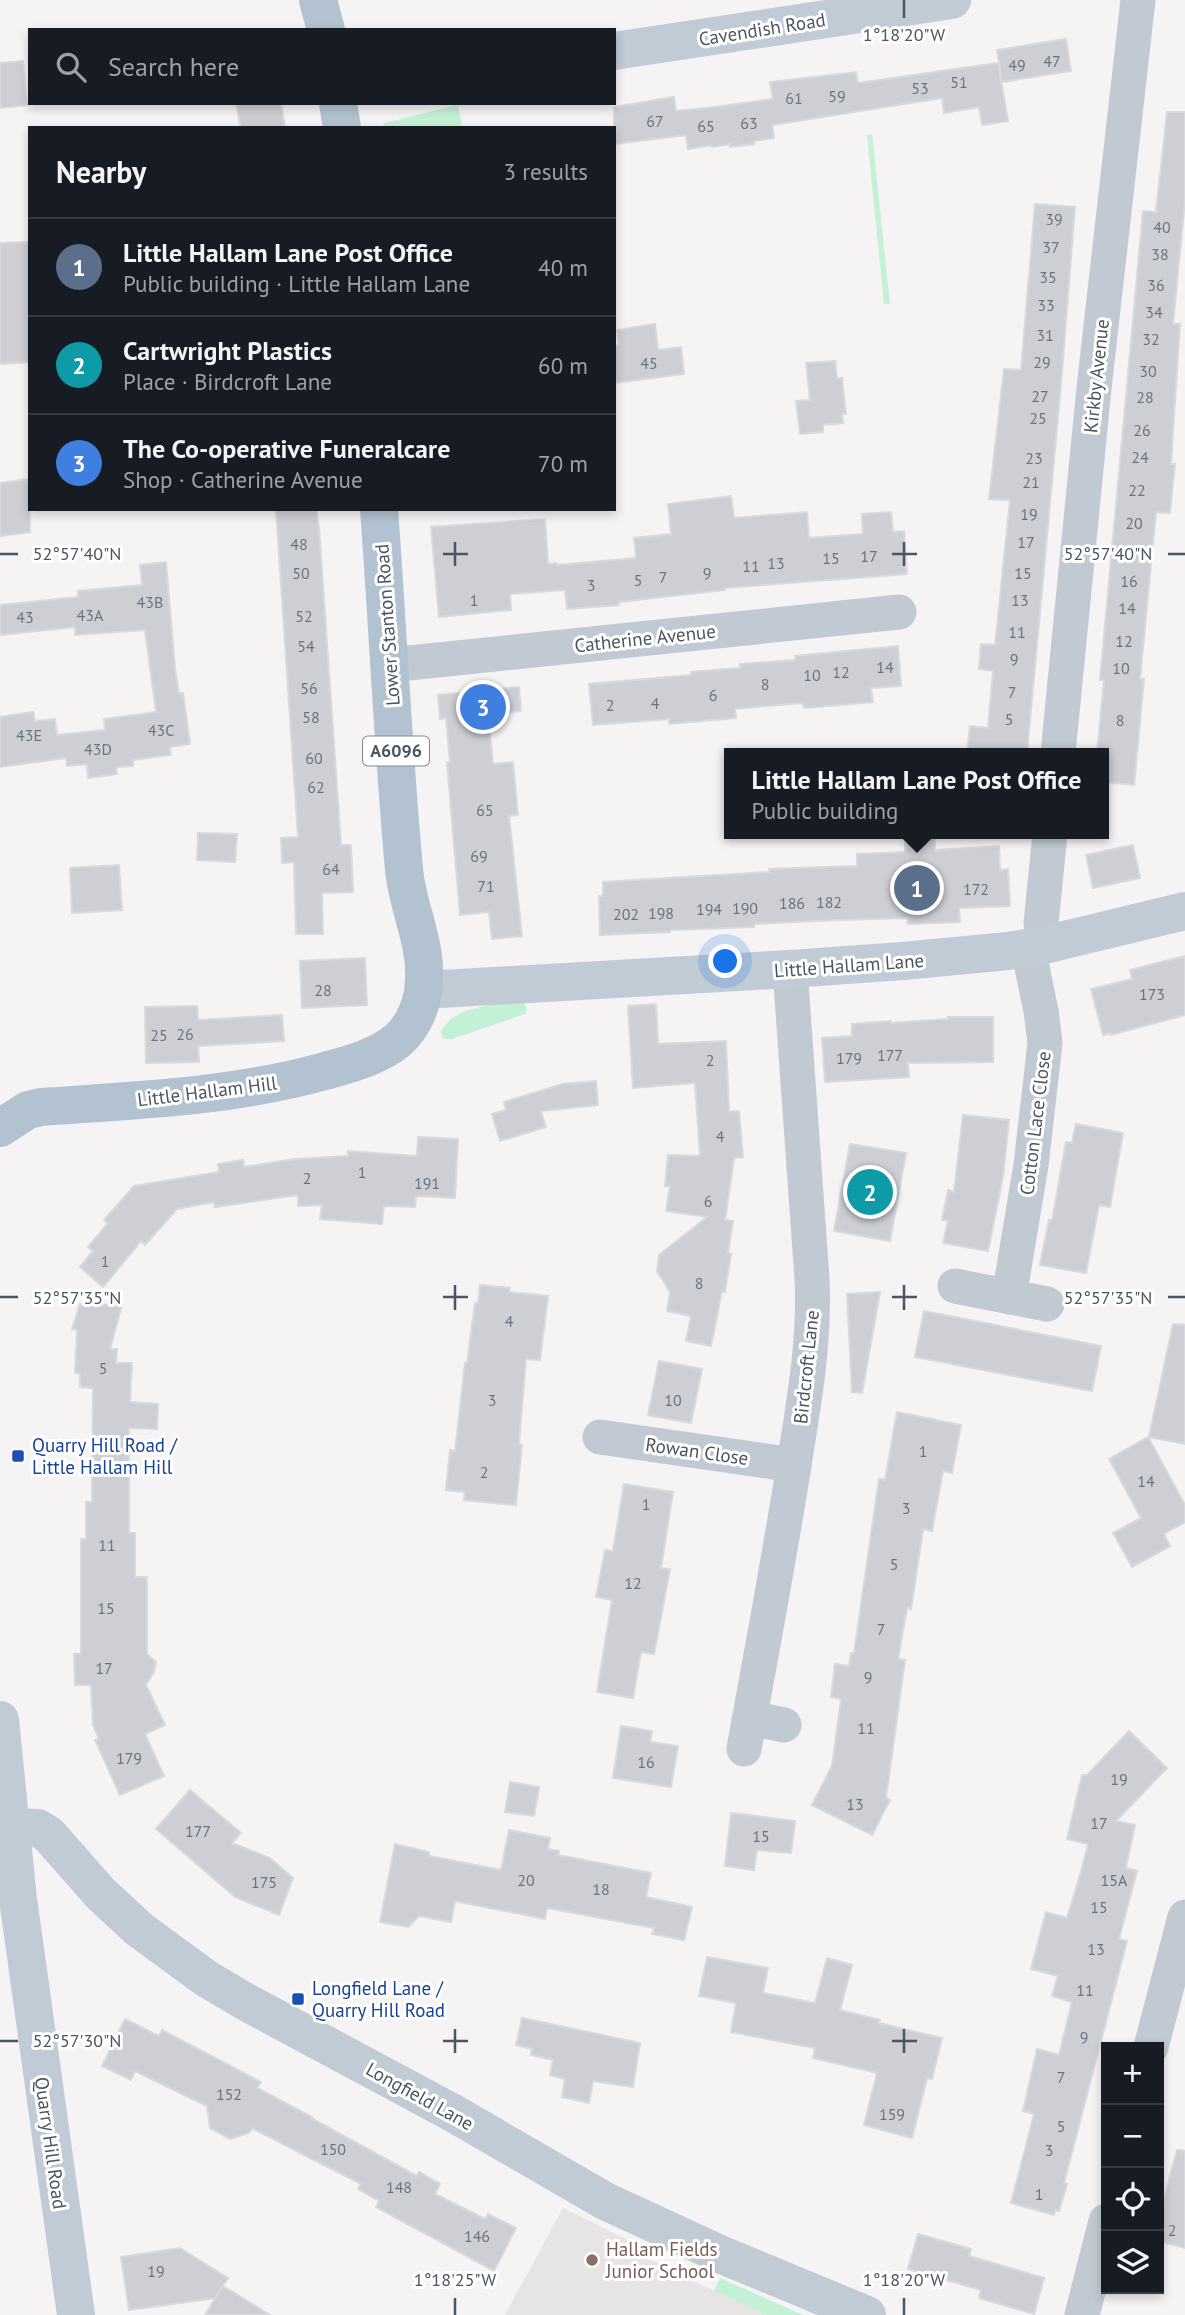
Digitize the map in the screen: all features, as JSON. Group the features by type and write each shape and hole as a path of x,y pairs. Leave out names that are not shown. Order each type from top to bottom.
{"main road":[{"path":"318,0 325,28"},
{"path":"338,105 342,126"},
{"name":"Lower Stanton Road","path":"379,511 404,872 423,954 424,990"},
{"name":"Little Hallam Hill","path":"0,1128 28,1110 41,1107 174,1098 239,1090 343,1066 384,1050 399,1040 415,1018 424,990"}],"street":[{"name":"Cavendish Road","path":"616,51 875,6 952,0"},
{"name":"Kirkby Avenue","path":"1058,748 1094,388 1138,0"},
{"name":"Catherine Avenue","path":"390,665 899,612"},
{"path":"1036,947 1049,839"},
{"name":"Little Hallam Lane","path":"424,990 903,961 1036,947 1185,911"},
{"name":"Cotton Lace Close","path":"1009,1297 1031,1165 1045,1043 1036,947"},
{"name":"Birdcroft Lane","path":"784,1725 747,1734 810,1367 813,1302 790,969"},
{"path":"955,1286 1046,1304"},
{"name":"Rowan Close","path":"600,1437 794,1465"},
{"name":"Quarry Hill Road","path":"0,1720 18,1899 76,2315"},
{"name":"Longfield Lane","path":"10,1827 38,1828 49,1835 101,1895 140,1930 207,1979 246,2002 453,2113 605,2201 722,2255 867,2315"},
{"path":"1152,2042 1185,1917"},
{"path":"1082,2315 1103,2231"}],"shaded area":[{"name":"Hallam Fields Junior School","path":"563,2208 638,2245 635,2252 671,2270 668,2277 679,2282 682,2276 767,2315 505,2315"}],"green space":[{"path":"458,105 462,126 383,126 384,123"},
{"path":"872,134 890,304 884,304 867,135"},
{"path":"524,1002 527,1010 525,1014 452,1039 442,1037 441,1031 451,1019 468,1010"},
{"path":"720,2278 803,2315 767,2315 714,2291"}],"building":[{"path":"1066,39 1071,71 1002,82 997,50"},
{"path":"23,61 27,105 0,108 0,63"},
{"path":"998,63 1008,121 982,125 979,107 944,113 942,98 772,125 774,138 754,141 754,144 730,147 730,144 712,145 688,149 686,135 616,144 614,107 674,97 676,111 773,99 770,82 856,72 858,83"},
{"path":"236,105 281,105 285,126 241,126"},
{"path":"1167,112 1185,112 1185,200 1173,324 1180,324 1171,464 1175,464 1170,513 1156,512 1140,679 1144,679 1134,785 1109,782 1109,748 1097,748 1104,680 1100,680 1143,211 1156,212"},
{"path":"1035,204 1075,207 1027,748 968,748 970,726 988,728 993,671 979,669 981,644 995,645 1010,500 989,499 1004,369 1021,370"},
{"path":"28,242 28,362 0,364 0,243"},
{"path":"655,324 658,350 681,347 684,374 616,383 616,346 619,345 617,330"},
{"path":"835,361 837,378 842,378 846,414 842,414 843,423 823,425 823,432 800,434 796,401 810,400 806,363"},
{"path":"28,479 30,532 0,536 0,483"},
{"path":"731,496 734,518 807,512 809,538 863,534 862,514 891,512 893,532 904,531 907,574 724,588 725,590 619,602 619,605 567,609 565,590 510,594 511,610 439,617 431,527 545,519 548,564 636,558 634,538 671,534 668,504"},
{"path":"276,511 316,511 319,528 341,845 351,845 353,892 322,893 323,934 296,934 294,862 282,863 281,838 298,837"},
{"path":"166,562 175,669 179,693 183,693 190,744 170,747 171,755 133,760 133,766 116,767 117,774 88,778 87,764 67,766 66,758 0,767 0,717 33,712 35,721 55,719 57,735 105,730 104,719 156,712 145,630 75,635 75,627 0,635 0,605 78,597 78,591 142,585 140,565"},
{"path":"898,646 901,686 871,688 873,702 805,708 801,703 735,709 736,718 669,724 669,719 593,725 589,684 691,675 691,672 740,668 740,664 796,660 795,656"},
{"path":"519,687 521,711 488,714 493,764 513,762 518,815 509,816 522,936 492,939 489,912 460,915 447,762 450,762 446,718 440,719 438,695"},
{"path":"198,833 237,834 235,862 197,860"},
{"path":"905,839 935,839 935,850 999,846 1000,870 1008,869 1010,906 959,908 960,922 908,924 908,918 838,920 600,935 599,896 603,896 603,882 770,872 769,869 857,866 857,854 905,852"},
{"path":"1133,845 1140,878 1093,888 1086,855"},
{"path":"119,865 122,910 72,913 70,868"},
{"path":"1185,956 1185,1015 1103,1035 1091,989 1132,979 1130,970"},
{"path":"365,958 367,1005 302,1008 300,961"},
{"path":"656,1004 658,1044 726,1041 729,1112 739,1111 743,1157 734,1158 725,1220 733,1221 728,1253 731,1254 725,1292 722,1291 711,1346 686,1341 691,1316 667,1311 670,1292 657,1271 659,1255 707,1217 666,1211 670,1186 665,1186 668,1155 700,1156 695,1083 633,1088 628,1006"},
{"path":"197,1006 198,1020 282,1015 284,1041 198,1046 199,1062 146,1063 145,1007"},
{"path":"948,1017 993,1017 993,1062 908,1063 909,1077 825,1082 822,1038 852,1036 852,1024"},
{"path":"596,1081 598,1105 541,1111 546,1127 500,1141 492,1114 506,1110 504,1102 563,1084"},
{"path":"963,1115 1009,1120 1003,1177 988,1251 943,1243 948,1221 942,1220 948,1190 954,1192"},
{"path":"1076,1124 1123,1133 1110,1207 1099,1205 1086,1273 1040,1265 1049,1220 1052,1221 1066,1142 1072,1143"},
{"path":"418,1137 458,1139 455,1198 416,1196 415,1207 384,1206 382,1224 320,1219 322,1205 298,1206 298,1195 215,1207 214,1202 177,1209 145,1245 141,1241 103,1287 80,1267 93,1251 88,1247 108,1223 104,1220 134,1186 219,1172 218,1164 243,1160 244,1167 295,1159 348,1156 348,1151 417,1156"},
{"path":"850,1144 906,1153 890,1241 834,1231"},
{"path":"480,1285 510,1288 509,1292 548,1296 540,1360 526,1359 516,1505 464,1500 465,1492 446,1490 450,1450 455,1451 465,1363"},
{"path":"880,1292 862,1393 852,1392 847,1294"},
{"path":"80,1304 122,1305 110,1349 117,1349 116,1363 132,1363 130,1402 158,1404 157,1429 129,1428 129,1533 135,1533 135,1577 147,1577 147,1654 156,1662 154,1672 146,1685 165,1725 145,1734 164,1776 120,1795 95,1740 99,1739 93,1725 91,1685 75,1685 74,1654 81,1654 81,1539 86,1539 86,1502 92,1502 93,1388 80,1387 80,1374 75,1373 77,1330 72,1329"},
{"path":"924,1311 1101,1346 1092,1391 915,1357"},
{"path":"1173,1324 1185,1325 1185,1444 1149,1437"},
{"path":"659,1361 702,1369 691,1423 648,1415"},
{"path":"897,1412 961,1425 952,1473 943,1471 932,1531 923,1529 911,1609 907,1608 898,1659 905,1660 886,1798 890,1800 872,1835 812,1805 832,1766 841,1699 831,1697 835,1664 849,1666 851,1653 854,1653 879,1479 885,1480"},
{"path":"1148,1437 1185,1505 1185,1522 1164,1534 1170,1546 1132,1567 1113,1533 1141,1518 1109,1459"},
{"path":"624,1484 673,1492 661,1568 670,1569 654,1654 641,1652 633,1698 597,1692 612,1600 596,1597 605,1550 613,1551"},
{"path":"621,1726 652,1731 650,1742 678,1746 671,1787 613,1778"},
{"path":"1129,1731 1167,1768 1116,1821 1135,1825 1126,1868 1137,1871 1119,1939 1127,1941 1064,2183 1067,2184 1059,2211 1055,2210 1054,2215 1011,2203 1034,2114 1023,2111 1037,2049 1059,2055 1072,2002 1052,1996 1058,1976 1031,1969 1046,1912 1067,1918 1082,1868 1088,1844 1067,1839 1082,1775 1087,1775"},
{"path":"510,1782 539,1787 534,1816 505,1812"},
{"path":"190,1790 241,1833 232,1843 270,1858 293,1878 279,1915 235,1897 156,1829"},
{"path":"731,1813 795,1821 791,1853 757,1850 754,1870 725,1866"},
{"path":"509,1830 550,1838 548,1849 559,1851 558,1855 651,1873 646,1897 692,1907 684,1940 652,1934 654,1928 547,1908 545,1919 455,1901 451,1922 419,1916 408,1927 380,1922 395,1844 429,1852 429,1856 501,1870"},
{"path":"707,1957 768,1968 763,1993 815,2003 827,1958 852,1965 840,2010 880,2020 879,2023 942,2038 932,2079 927,2078 912,2138 864,2125 877,2073 813,2058 815,2048 731,2032 736,2003 699,1996"},
{"path":"522,2018 640,2043 633,2087 593,2081 589,2103 562,2097 565,2079 550,2075 553,2060 531,2055 532,2049 516,2045"},
{"path":"125,2019 159,2036 162,2030 261,2082 257,2088 417,2176 419,2172 440,2184 435,2194 485,2219 488,2214 516,2228 494,2271 376,2207 379,2201 358,2189 361,2184 252,2128 249,2133 230,2139 210,2128 207,2106 135,2071 131,2080 102,2066"},
{"path":"1177,2150 1185,2151 1185,2248 1164,2242 1164,2198"},
{"path":"918,2234 971,2249 969,2256 1044,2278 1034,2314 979,2298 981,2290 908,2269"},
{"path":"180,2248 228,2278 215,2298 129,2310 121,2257"},
{"path":"223,2286 270,2315 205,2315"}],"place":[{"name":"The Co-operative Funeralcare","path":"483,707"},
{"name":"Little Hallam Lane Post Office","path":"917,888"},
{"name":"Cartwright Plastics","path":"870,1192"},
{"name":"Quarry Hill Road / Little Hallam Hill","path":"18,1456"},
{"name":"Longfield Lane / Quarry Hill Road","path":"298,1999"},
{"name":"Hallam Fields Junior School","path":"592,2260"}]}
